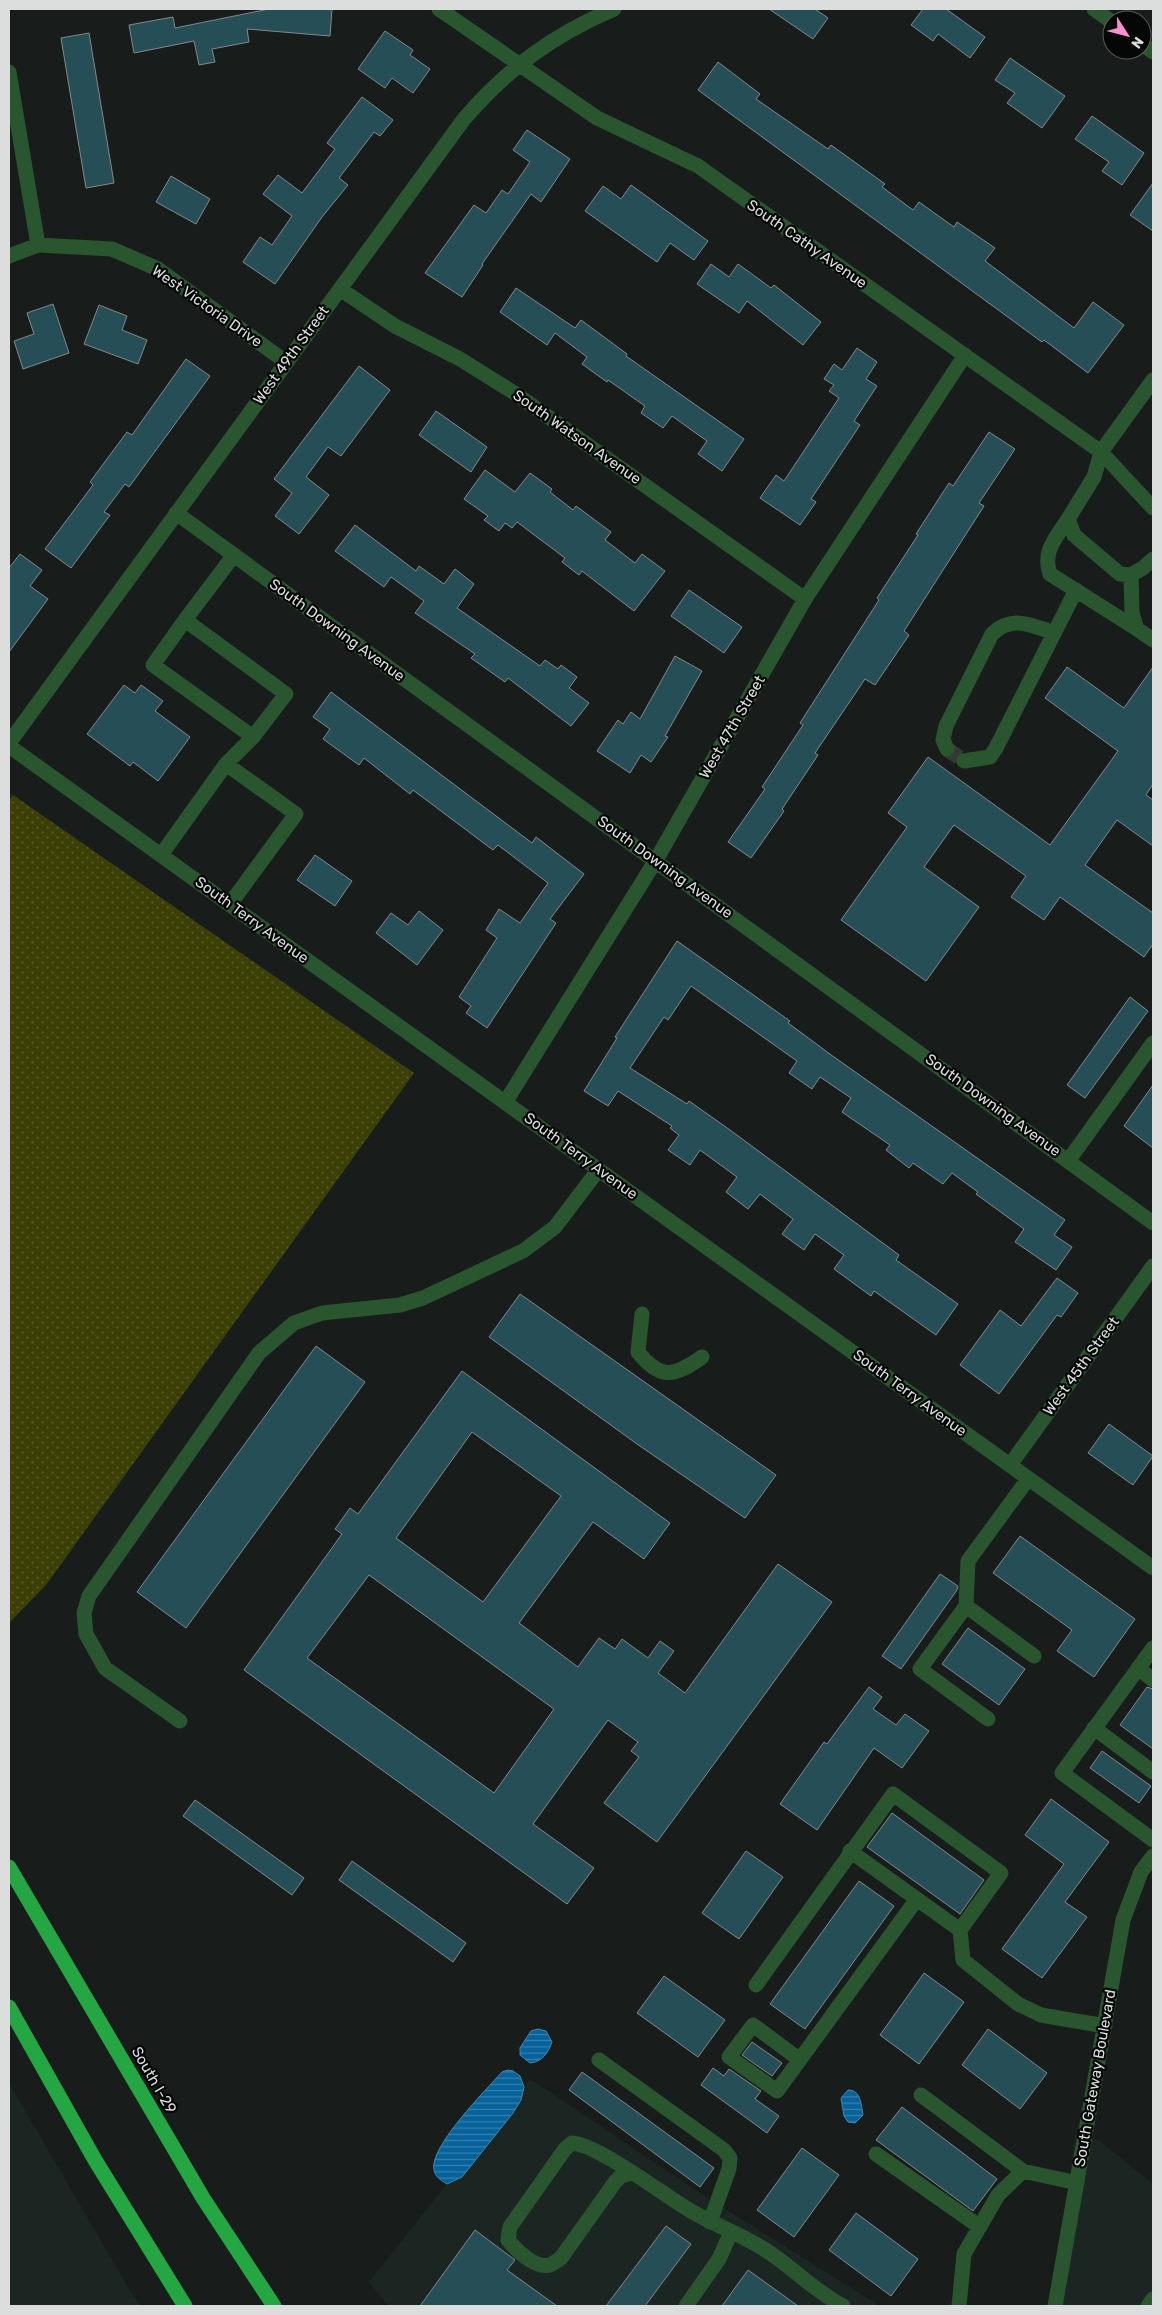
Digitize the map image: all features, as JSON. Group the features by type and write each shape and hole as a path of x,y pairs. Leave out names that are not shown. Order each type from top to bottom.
{"highway":[{"name":"South I-29","path":"9,1867 198,2190 274,2306"},
{"path":"9,2007 95,2160 185,2306"}],"street":[{"name":"South Cathy Avenue","path":"439,9 520,63 597,118 698,166 1101,452 1153,508"},
{"name":"West 49th Street","path":"9,744 464,118 486,93 520,63 569,30 614,9"},
{"path":"9,72 11,104 38,245"},
{"name":"West Victoria Drive","path":"9,256 38,245 112,249 158,269 286,362"},
{"name":"South Watson Avenue","path":"340,289 395,326 460,359 516,394 806,599"},
{"name":"West 47th Street","path":"506,1101 656,860 806,599 965,355"},
{"path":"1153,380 1101,452 1094,477 1048,552 1046,563 1050,574 1153,640"},
{"name":"South Downing Avenue","path":"176,513 1153,1222"},
{"path":"1068,519 1074,535 1086,548 1120,574 1132,575 1153,559"},
{"path":"234,555 153,665 253,737"},
{"path":"1132,575 1132,613 1138,629"},
{"path":"964,761 990,757 996,748 1076,590"},
{"path":"161,854 226,764 253,737 286,694 185,620"},
{"path":"947,749 943,740 946,726 992,634 1000,626 1017,623 1054,633"},
{"name":"South Terry Avenue","path":"9,744 1153,1568"},
{"path":"226,764 296,814 230,904"},
{"path":"1068,1161 1153,1043"},
{"path":"180,1721 105,1668 86,1634 84,1613 89,1596 259,1353 294,1323 322,1313 408,1303 423,1298 523,1251 555,1227 599,1169"},
{"name":"West 45th Street","path":"1010,1465 1153,1266"},
{"path":"642,1314 638,1352 659,1371 672,1374 683,1370 702,1357"},
{"path":"988,1719 920,1669 966,1606 968,1561 1028,1478"},
{"path":"966,1606 1034,1656"},
{"path":"1153,1648 1062,1773 1153,1840"},
{"path":"1138,1668 1153,1680"},
{"path":"1094,1728 1153,1772"},
{"path":"756,1985 892,1794 1001,1873 960,1930 963,1960 1018,2004 1041,2015 1104,2026"},
{"path":"850,1852 960,1930"},
{"name":"South Gateway Boulevard","path":"1055,2306 1123,1920 1141,1872 1153,1856"},
{"path":"800,2060 753,2025 729,2057 777,2091 800,2060 917,1899"},
{"path":"599,2060 724,2150 730,2158 729,2169 710,2222"},
{"path":"921,2095 1023,2171 1077,2183"},
{"path":"631,2173 621,2176 614,2182 561,2258 550,2265 539,2265 515,2248 508,2240 510,2227 565,2149 572,2144 582,2144 631,2173 710,2222 760,2246 828,2298 843,2306"},
{"path":"876,2154 980,2227"},
{"path":"959,2306 964,2254 998,2195 1023,2171"},
{"path":"686,2306 719,2259 731,2232"},
{"path":"1148,2306 1153,2299"}],"shaded area":[{"path":"530,2079 703,2195 880,2306 388,2306 369,2282"},
{"path":"9,2083 129,2289 141,2306 9,2306"},
{"path":"1075,2134 1100,2141 1153,2184 1153,2306 1054,2306"}],"green space":[{"path":"13,795 414,1073 46,1585 9,1623 9,800"}],"water":[{"path":"538,2029 546,2031 552,2042 544,2056 538,2061 530,2063 520,2055 520,2048 531,2031"},
{"path":"508,2070 520,2076 524,2087 521,2100 513,2113 462,2177 447,2184 437,2176 434,2170 435,2160 440,2148 472,2105 502,2072"},
{"path":"848,2090 856,2092 861,2102 863,2115 855,2123 848,2122 844,2116 841,2098"}],"building":[{"path":"269,9 332,9 330,36 247,29 249,42 212,49 215,62 199,65 194,41 134,53 129,25 173,17 175,28"},
{"path":"769,9 815,9 828,18 813,39"},
{"path":"923,9 946,9 985,37 970,58 938,34 933,41 911,25"},
{"path":"385,31 413,50 410,55 430,69 413,93 392,78 385,88 358,69"},
{"path":"89,33 114,183 86,188 61,38"},
{"path":"1010,58 1065,96 1042,128 1007,103 1015,93 995,80"},
{"path":"718,62 760,94 756,99 828,149 831,145 885,184 882,187 913,210 919,202 954,227 957,222 995,248 985,261 1074,328 1093,302 1124,325 1088,373 1044,340 1042,342 698,90"},
{"path":"362,97 393,120 380,136 374,132 339,178 348,185 322,217 275,284 243,262 260,237 272,245 292,216 263,194 278,175 302,193 335,149 327,143"},
{"path":"1092,116 1144,153 1122,185 1102,171 1109,162 1075,139"},
{"path":"527,130 570,159 541,202 531,194 482,264 462,297 425,273 474,205 486,213 502,190 508,194 530,162 513,150"},
{"path":"171,176 210,199 196,224 156,202"},
{"path":"1153,183 1153,231 1130,215"},
{"path":"631,185 708,241 694,260 670,243 657,262 585,211 603,186 621,199"},
{"path":"711,264 729,277 738,264 771,288 774,285 821,322 803,345 747,301 739,313 697,284"},
{"path":"516,288 575,328 581,320 627,354 626,356 744,439 722,471 698,454 707,441 672,416 663,428 641,413 645,406 582,364 587,357 555,333 547,345 500,312"},
{"path":"53,304 69,353 23,369 14,341 34,334 27,313"},
{"path":"99,305 127,316 122,330 147,340 138,364 84,344"},
{"path":"857,348 877,362 866,379 877,386 854,421 860,425 811,499 816,502 800,525 760,498 776,475 784,481 839,398 829,391 834,385 824,379 834,364 842,370"},
{"path":"186,359 210,376 129,487 125,484 104,512 110,515 71,568 45,549 93,485 90,482 127,432 132,435"},
{"path":"359,366 390,390 341,456 328,447 306,477 329,495 299,534 275,516 292,493 274,479"},
{"path":"436,411 487,447 471,472 419,435"},
{"path":"989,432 1015,449 979,503 984,506 904,631 909,635 875,685 865,679 815,753 818,755 782,809 784,811 751,858 728,842 765,789 762,787 803,725 800,723 879,600 877,598 918,535 916,534 949,483 953,486"},
{"path":"485,470 515,492 530,473 552,489 550,492 573,510 576,506 611,532 605,540 635,563 642,554 665,571 634,611 582,571 579,575 562,562 565,558 517,522 512,528 505,523 499,531 484,520 488,516 464,499"},
{"path":"355,525 416,571 419,566 444,584 455,569 474,584 457,608 540,666 545,660 558,669 561,665 577,677 569,688 589,703 571,726 508,678 505,682 471,658 475,654 415,613 424,601 391,577 384,587 335,551"},
{"path":"20,554 42,570 30,586 48,599 9,652 9,568"},
{"path":"689,590 742,627 724,653 671,616"},
{"path":"675,656 702,671 665,736 668,737 651,762 641,755 630,773 597,751 618,720 623,724 631,712 640,719"},
{"path":"1067,667 1124,708 1153,667 1153,784 1146,795 1153,800 1153,846 1117,820 1085,865 1153,913 1153,944 1144,957 1060,897 1044,920 1011,897 1026,876 954,825 924,867 979,907 926,981 841,920 907,827 888,813 928,757 1050,845 1118,751 1045,698"},
{"path":"124,685 135,693 141,685 163,701 155,711 190,737 158,781 133,762 130,766 87,734"},
{"path":"331,692 532,843 536,837 584,874 550,919 556,923 487,1028 466,1013 471,1006 459,997 497,938 486,930 499,909 520,923 548,883 498,845 493,850 413,790 410,794 364,758 359,765 323,739 330,729 313,717"},
{"path":"315,855 352,881 335,906 297,880"},
{"path":"419,911 443,930 417,965 376,933 391,913 408,925"},
{"path":"677,941 790,1021 788,1023 834,1057 1065,1220 1054,1235 1072,1247 1056,1270 1015,1242 1024,1229 976,1194 978,1192 952,1173 943,1184 913,1163 909,1168 886,1150 890,1145 842,1112 851,1098 820,1077 812,1089 789,1073 797,1061 691,986 668,1020 664,1017 630,1068 687,1104 689,1101 730,1130 899,1255 896,1260 958,1304 936,1335 874,1291 871,1296 834,1269 844,1255 815,1234 804,1250 782,1234 793,1219 760,1194 748,1209 726,1192 737,1177 700,1150 690,1165 668,1150 679,1135 670,1128 672,1126 618,1091 608,1106 584,1091 617,1038 615,1037"},
{"path":"1130,997 1148,1011 1085,1098 1067,1085"},
{"path":"1153,1085 1153,1148 1124,1126"},
{"path":"1057,1278 1078,1293 1061,1317 1057,1315 999,1394 960,1365 1000,1310 1021,1326"},
{"path":"520,1294 776,1475 745,1518 637,1444 489,1337"},
{"path":"316,1346 365,1382 186,1628 137,1592"},
{"path":"462,1371 670,1523 644,1559 593,1522 519,1623 578,1667 599,1638 615,1649 622,1639 648,1658 660,1641 674,1651 658,1673 685,1693 778,1564 832,1602 657,1842 604,1803 639,1757 631,1751 638,1742 608,1720 533,1824 594,1868 567,1904 244,1670 342,1534 335,1529 350,1508 358,1514","holes":["472,1432 561,1496 483,1602 396,1538","369,1575 554,1709 494,1793 307,1658"]},
{"path":"1109,1424 1153,1456 1133,1485 1088,1453"},
{"path":"1020,1536 1135,1619 1094,1677 1057,1651 1072,1630 993,1573"},
{"path":"940,1574 958,1586 957,1590 901,1669 882,1656"},
{"path":"968,1628 1025,1669 999,1705 942,1664"},
{"path":"869,1687 882,1697 873,1709 896,1725 905,1714 929,1731 902,1768 874,1748 817,1830 780,1804 824,1742 827,1744"},
{"path":"1147,1687 1153,1689 1153,1749 1120,1725"},
{"path":"1102,1751 1151,1786 1139,1803 1090,1768"},
{"path":"1051,1799 1109,1842 1065,1902 1087,1917 1042,1978 1002,1949 1064,1864 1025,1835"},
{"path":"195,1800 304,1878 292,1895 183,1816"},
{"path":"892,1813 984,1880 960,1914 867,1847"},
{"path":"746,1851 783,1877 739,1939 702,1913"},
{"path":"352,1861 466,1943 453,1962 339,1880"},
{"path":"859,1881 894,1906 805,2029 770,2004"},
{"path":"924,1973 964,2002 919,2064 880,2035"},
{"path":"664,1976 725,2020 698,2057 637,2013"},
{"path":"988,2029 1047,2073 1020,2109 962,2065"},
{"path":"752,2042 782,2063 772,2076 742,2055"},
{"path":"713,2068 724,2076 729,2069 761,2091 755,2099 779,2116 767,2133 701,2085"},
{"path":"582,2072 714,2168 700,2187 569,2090"},
{"path":"902,2107 997,2179 973,2211 876,2140"},
{"path":"802,2148 839,2175 794,2237 757,2210"},
{"path":"856,2213 918,2259 891,2296 829,2250"},
{"path":"666,2226 691,2244 645,2306 606,2306"},
{"path":"475,2230 515,2260 507,2270 557,2306 420,2306"},
{"path":"748,2270 798,2306 722,2306"}],"tunnel":[{"path":"947,749 964,761"}]}
